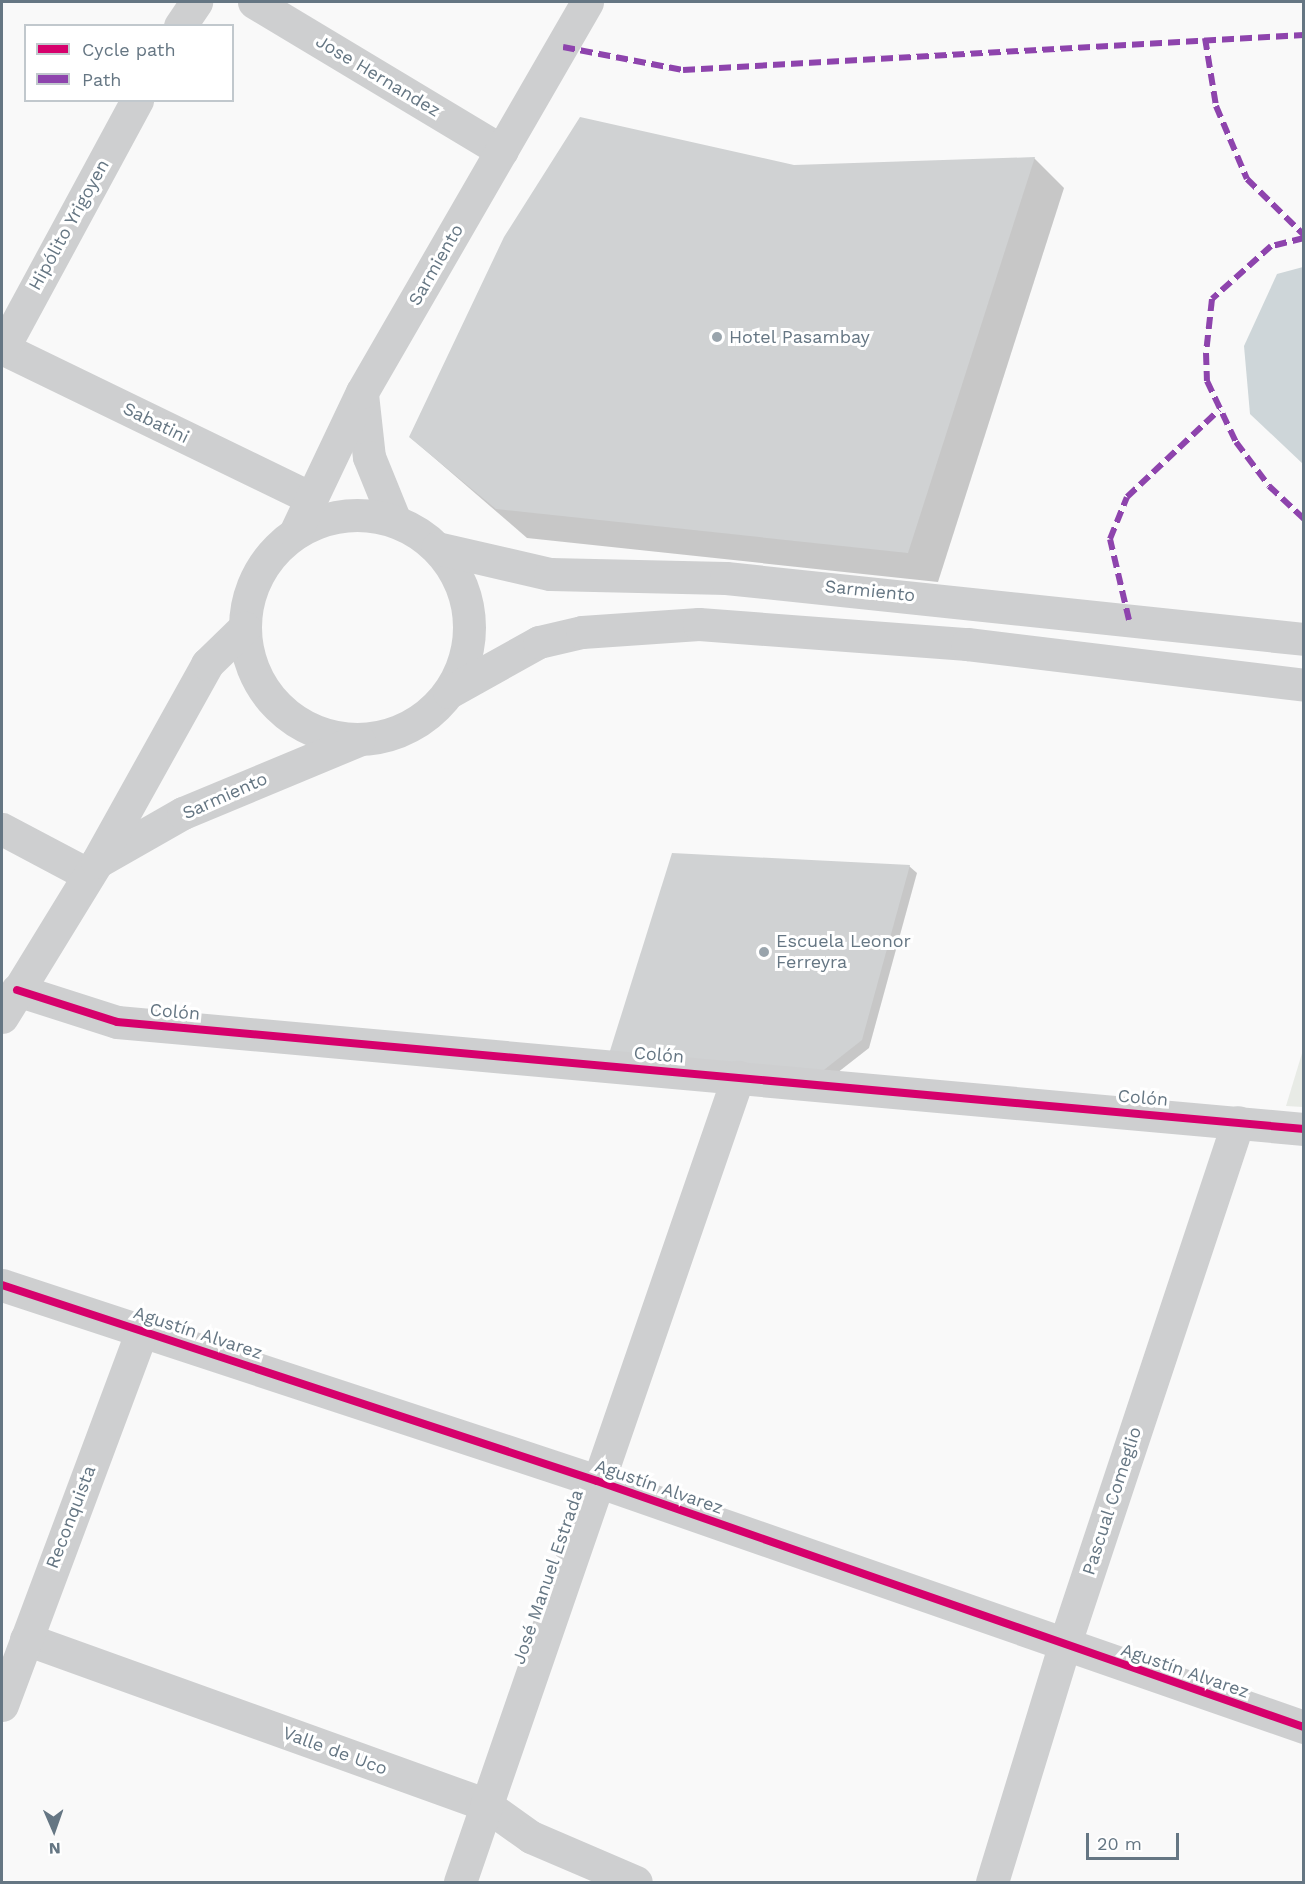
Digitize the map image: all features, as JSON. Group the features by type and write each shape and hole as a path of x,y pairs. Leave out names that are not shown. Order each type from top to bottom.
{"street":[{"path":"181,24 196,2"},
{"name":"Jose Hernandez","path":"254,2 502,151"},
{"name":"Sarmiento","path":"295,533 362,392 587,2"},
{"name":"Hipólito Yrigoyen","path":"2,349 136,102"},
{"name":"Sabatini","path":"2,349 311,498"},
{"path":"362,392 369,457 394,521"},
{"path":"343,515 394,521 437,548 456,574 467,603 464,665 449,692 424,718 393,734 358,740 323,735 291,719 266,694 249,662 244,628 248,596 262,566 295,533 343,515"},
{"name":"Sarmiento","path":"437,548 549,574 737,579 1304,639"},
{"path":"449,692 539,642 582,632 699,624 967,644 1304,685"},
{"name":"Sarmiento","path":"9,1003 93,869 207,664 244,628"},
{"name":"Sarmiento","path":"93,869 183,813 358,740"},
{"path":"2,830 93,869"},
{"name":"Colón","path":"9,1003 117,1022 1304,1129"},
{"name":"José Manuel Estrada","path":"460,1882 738,1077"},
{"name":"Pascual Comeglio","path":"992,1882 1064,1646 1238,1122"},
{"name":"Agustín Alvarez","path":"2,1284 597,1481 1064,1646 1304,1727"},
{"name":"Reconquista","path":"2,1705 142,1330"},
{"name":"Valle de Uco","path":"26,1639 486,1805 531,1837 636,1882"}],"shaded area":[{"path":"1304,267 1303,464 1250,414 1244,346 1277,274"},
{"path":"1303,1050 1303,1107 1286,1106"}],"building":[{"name":"Hotel Pasambay","path":"580,117 794,165 1035,157 908,553 496,509 409,437 504,237"},
{"name":"Escuela Leonor Ferreyra","path":"672,853 910,865 862,1040 820,1073 609,1054"}],"marked path":[{"path":"563,47 683,70 1304,35"},
{"path":"1205,38 1216,106 1247,179 1304,235"},
{"path":"1304,238 1271,246 1212,299 1206,353 1207,381 1236,442 1269,486 1304,519"},
{"path":"1129,620 1110,539 1127,497 1219,410"}],"cycle path":[{"path":"17,990 117,1022 1304,1129"},
{"path":"2,1285 597,1481 1304,1727"}],"place":[{"name":"Hotel Pasambay","path":"717,337"},
{"name":"Escuela Leonor Ferreyra","path":"764,952"}]}
